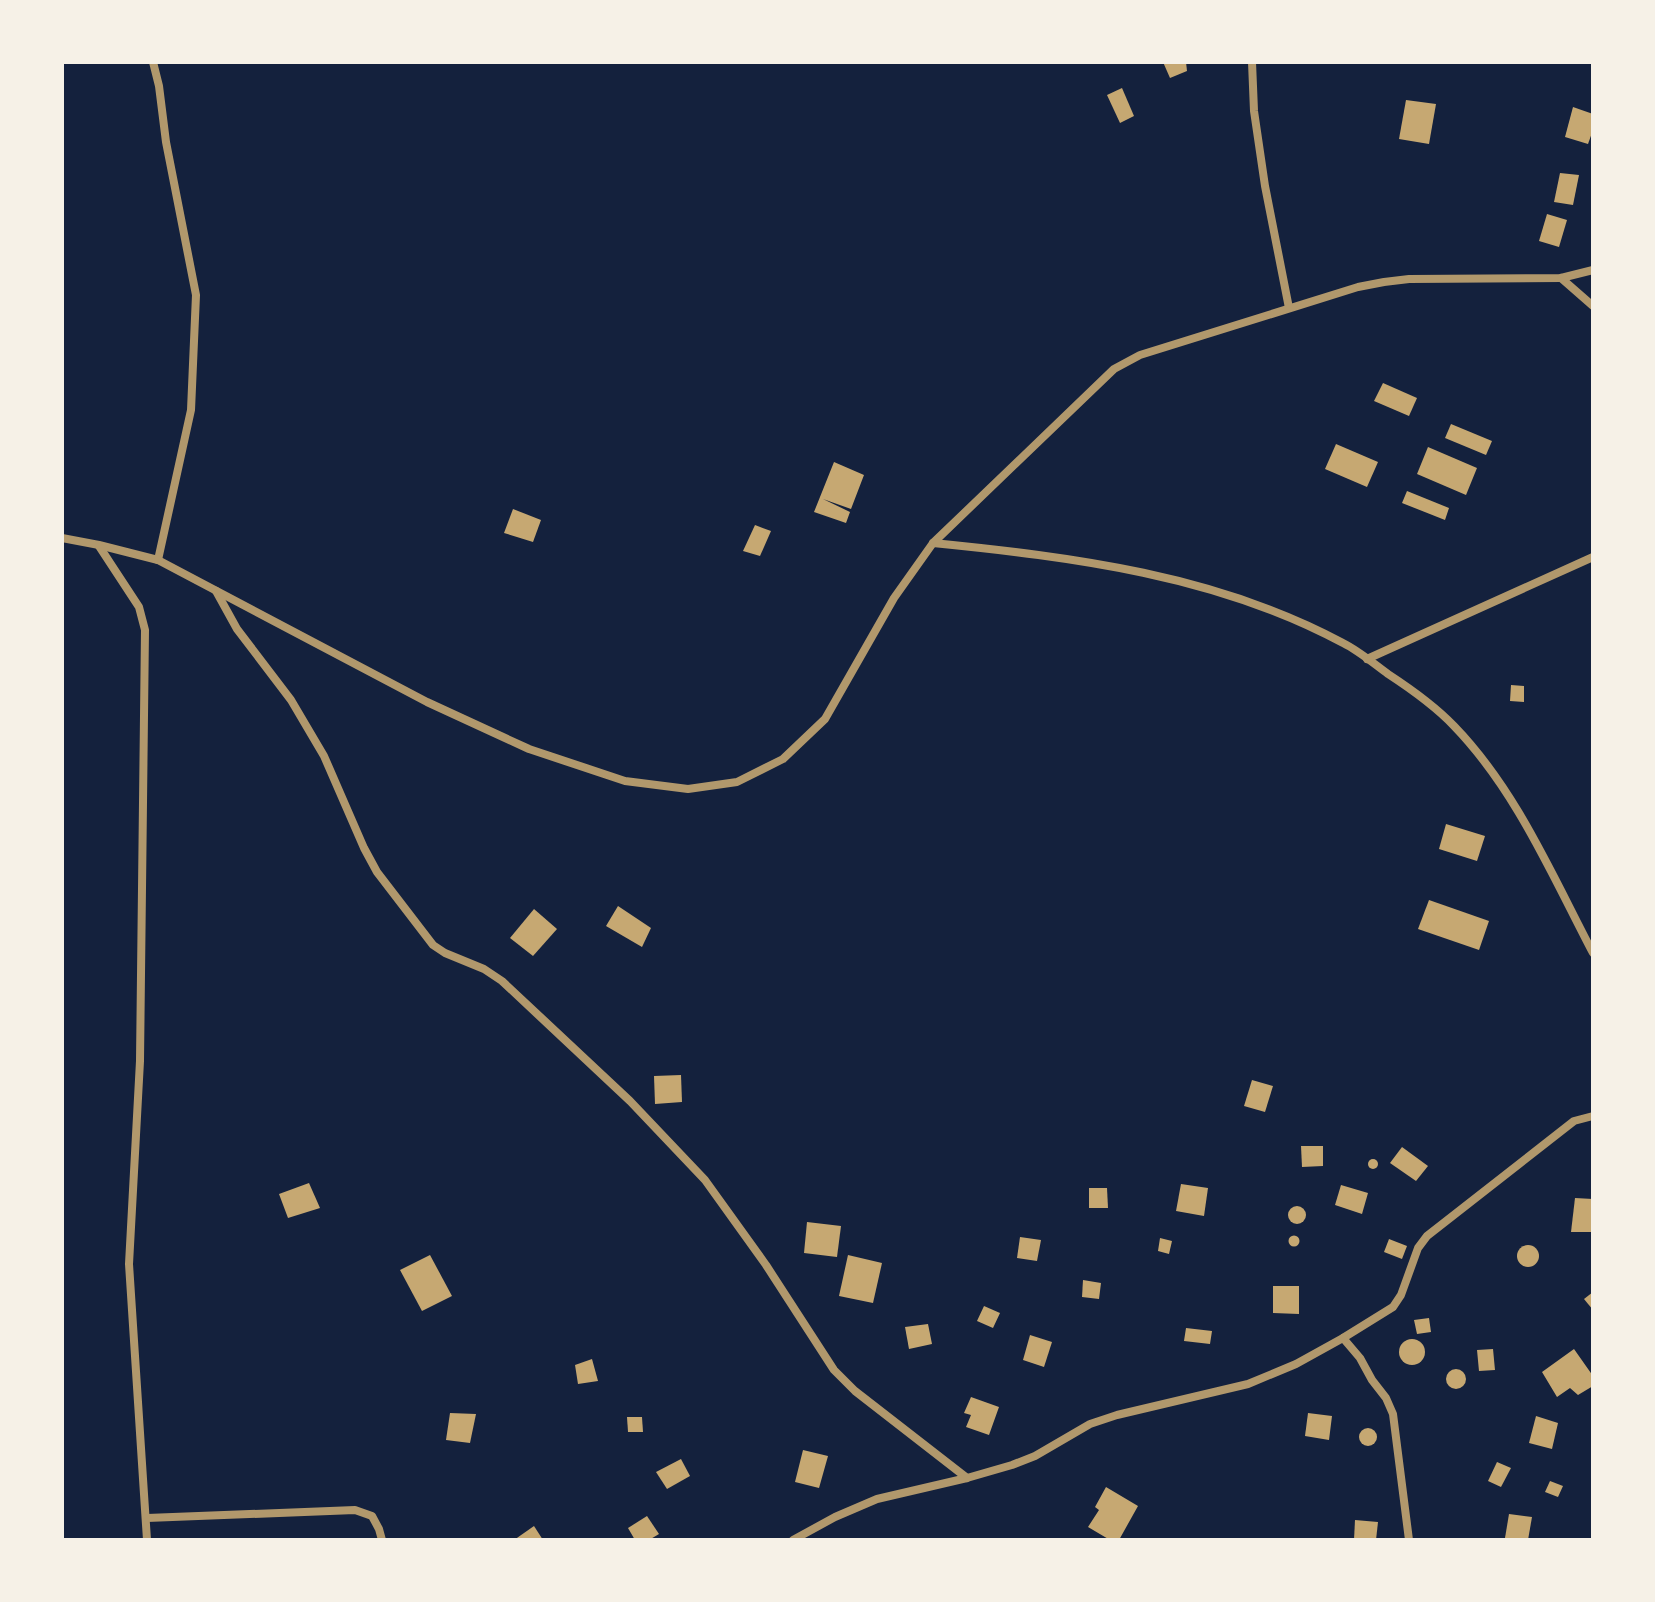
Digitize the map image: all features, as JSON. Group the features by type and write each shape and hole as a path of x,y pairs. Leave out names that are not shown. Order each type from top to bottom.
{"street":[{"path":"153,62 196,295 191,410 158,560"},
{"path":"1252,62 1254,111 1265,186 1289,308"},
{"path":"62,538 158,560 427,702 529,749 625,781 688,789 737,782 783,759 825,719 894,598 933,543 1114,369 1140,355 1358,287 1409,279 1561,278 1593,270"},
{"path":"1561,278 1593,306"},
{"path":"933,543 1118,567 1189,583 1280,613 1345,644 1409,689 1454,726 1492,772 1523,818 1593,953"},
{"path":"99,545 139,607 145,630 140,1061 129,1264 147,1540"},
{"path":"1367,659 1593,557"},
{"path":"216,590 237,629 291,700 324,756 377,872 433,945 502,981 630,1101 705,1180 766,1265 834,1370 855,1391 967,1478"},
{"path":"793,1540 877,1499 967,1478 1035,1456 1090,1424 1248,1384 1296,1364 1393,1307 1401,1295 1418,1248 1427,1236 1574,1121 1593,1116"},
{"path":"1343,1338 1360,1358 1393,1414 1409,1540"},
{"path":"147,1518 355,1510 372,1516 382,1540"}],"building":[{"path":"1163,62 1186,62 1187,71 1170,78"},
{"path":"1122,88 1134,116 1120,123 1107,95"},
{"path":"1406,100 1436,104 1429,144 1399,139"},
{"path":"1573,107 1593,114 1593,130 1588,144 1565,137"},
{"path":"1560,173 1579,175 1573,205 1554,202"},
{"path":"1547,214 1567,220 1559,247 1539,241"},
{"path":"1383,383 1417,398 1409,416 1374,401"},
{"path":"1451,424 1492,441 1486,455 1445,438"},
{"path":"1336,444 1378,462 1367,487 1325,469"},
{"path":"1428,447 1477,468 1466,495 1417,474"},
{"path":"834,462 864,475 851,509 823,499 850,512 846,523 814,512"},
{"path":"1407,491 1449,508 1445,520 1402,503"},
{"path":"513,509 541,520 533,542 504,533"},
{"path":"755,525 771,531 760,556 743,551"},
{"path":"1511,685 1524,686 1524,702 1510,701"},
{"path":"1446,824 1485,836 1477,861 1439,849"},
{"path":"1429,900 1489,921 1479,950 1418,929"},
{"path":"618,906 651,928 642,947 606,926"},
{"path":"534,909 557,929 533,956 510,938"},
{"path":"681,1075 682,1102 655,1104 654,1076"},
{"path":"1252,1080 1273,1086 1265,1112 1244,1106"},
{"path":"1301,1146 1323,1146 1323,1166 1302,1167"},
{"path":"1402,1147 1428,1166 1416,1181 1390,1163"},
{"path":"1373,1159 1378,1164 1373,1169 1368,1164"},
{"path":"309,1183 320,1208 288,1218 279,1194"},
{"path":"1181,1184 1208,1188 1204,1216 1176,1211"},
{"path":"1341,1185 1368,1193 1362,1214 1335,1205"},
{"path":"1089,1188 1107,1188 1108,1208 1089,1208"},
{"path":"1575,1198 1593,1199 1593,1232 1571,1232"},
{"path":"1297,1206 1306,1215 1297,1224 1288,1215"},
{"path":"807,1222 841,1226 837,1257 804,1253"},
{"path":"1294,1236 1299,1241 1294,1246 1289,1241"},
{"path":"1020,1237 1041,1240 1037,1261 1017,1258"},
{"path":"1160,1238 1172,1241 1169,1254 1158,1251"},
{"path":"1389,1239 1407,1246 1402,1259 1384,1252"},
{"path":"1528,1245 1536,1248 1539,1256 1536,1264 1528,1267 1520,1264 1517,1256 1520,1248"},
{"path":"430,1255 452,1296 422,1311 400,1270"},
{"path":"848,1255 882,1263 873,1303 839,1296"},
{"path":"1083,1280 1101,1283 1099,1299 1082,1297"},
{"path":"1273,1286 1299,1286 1299,1314 1273,1313"},
{"path":"1593,1292 1593,1310 1584,1299"},
{"path":"984,1306 1000,1313 993,1328 977,1321"},
{"path":"1429,1318 1431,1332 1417,1334 1414,1320"},
{"path":"928,1324 932,1344 909,1349 905,1327"},
{"path":"1186,1328 1212,1331 1210,1344 1184,1341"},
{"path":"1030,1335 1052,1342 1044,1367 1023,1360"},
{"path":"1412,1339 1421,1343 1425,1352 1421,1361 1412,1365 1403,1361 1399,1352 1403,1343"},
{"path":"1493,1349 1495,1370 1479,1371 1477,1350"},
{"path":"1574,1349 1593,1376 1593,1386 1578,1395 1570,1388 1557,1397 1542,1372"},
{"path":"592,1359 598,1381 578,1384 575,1365"},
{"path":"1452,1369 1460,1369 1466,1379 1460,1389 1452,1389 1446,1383 1446,1375"},
{"path":"971,1397 999,1407 989,1435 966,1427 971,1415 964,1413"},
{"path":"450,1413 476,1414 470,1443 446,1440"},
{"path":"1308,1413 1332,1416 1329,1440 1305,1436"},
{"path":"1536,1416 1558,1423 1552,1449 1529,1443"},
{"path":"627,1417 642,1417 643,1432 628,1432"},
{"path":"1364,1428 1372,1428 1377,1437 1375,1444 1364,1446 1359,1441 1359,1433"},
{"path":"803,1450 828,1456 819,1488 795,1482"},
{"path":"681,1459 690,1476 667,1489 656,1472"},
{"path":"1497,1462 1511,1468 1501,1487 1488,1481"},
{"path":"1550,1481 1563,1486 1558,1497 1545,1492"},
{"path":"1106,1487 1138,1506 1119,1540 1110,1540 1088,1527 1099,1510 1095,1507"},
{"path":"1509,1514 1532,1517 1528,1540 1505,1538"},
{"path":"647,1516 659,1534 649,1540 635,1540 628,1528"},
{"path":"1355,1520 1378,1522 1376,1540 1354,1540"},
{"path":"534,1526 543,1540 514,1540"}]}
